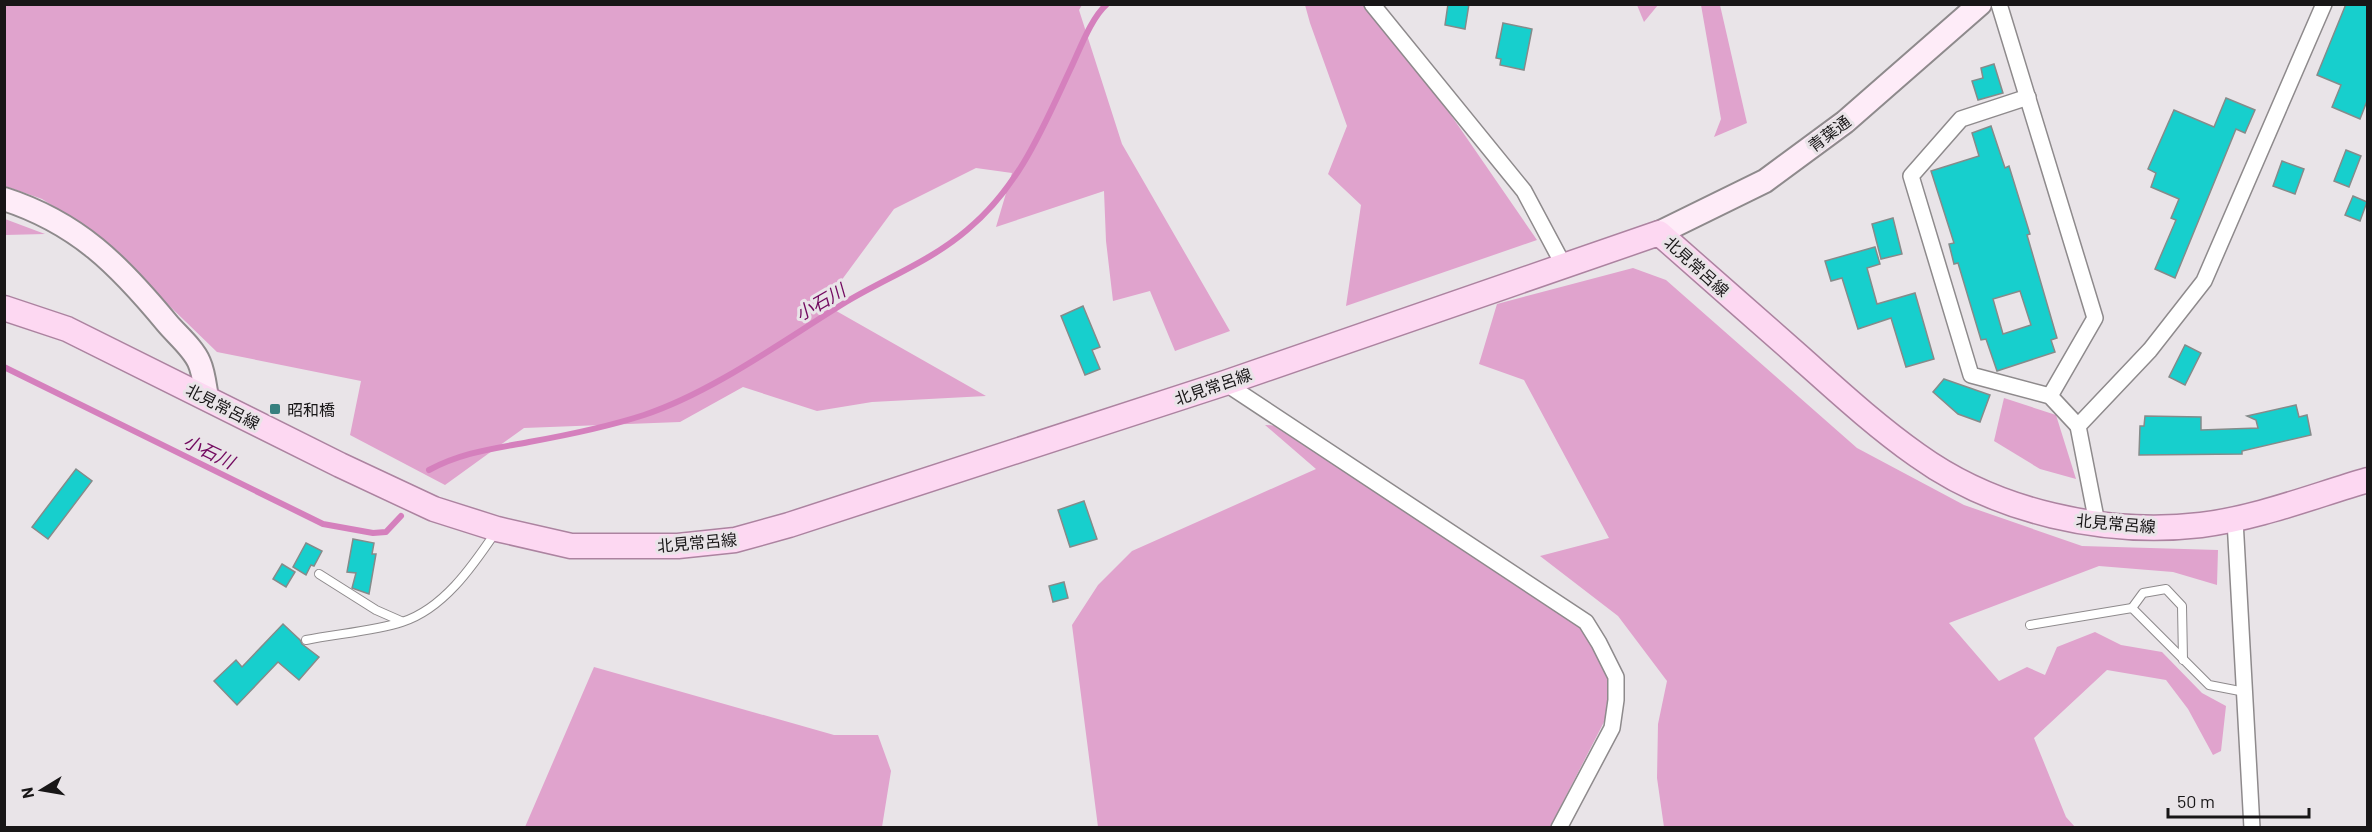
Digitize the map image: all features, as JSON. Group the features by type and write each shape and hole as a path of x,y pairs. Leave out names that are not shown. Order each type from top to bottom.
{"main road":[{"name":"北見常呂線","path":"4,308 68,330 340,465 434,508 497,529 572,546 678,546 735,540 789,525 1226,383 1659,233 1854,406 1917,456 1992,497 2038,513 2097,523 2154,527 2199,525 2235,520 2367,480"}],"street":[{"path":"1372,4 1524,190 1564,266"},
{"name":"青葉通","path":"1659,233 1765,181 1845,122 1980,4"},
{"path":"1999,4 2095,318 2050,396"},
{"path":"2078,426 2150,350 2204,281 2324,4"},
{"path":"2028,98 1961,119 1911,176 1971,375 2050,396 2078,426 2097,523"},
{"path":"4,199 48,216 76,232 103,253 140,291 199,362 207,398"},
{"path":"1226,383 1586,622 1616,677 1616,700 1611,728 1559,828"},
{"path":"2235,520 2252,828"}],"lane":[{"path":"306,640 403,622 428,609 472,567 497,529"},
{"path":"319,574 376,610 403,622"},
{"path":"2030,625 2132,608 2143,593 2166,589 2182,606 2183,660"},
{"path":"2132,608 2209,685 2245,692"}],"shaded area":[{"path":"5,5 1082,5 1079,10 1122,144 1230,331 1175,351 1150,291 1113,301 1106,241 1104,191 996,227 1012,173 976,168 894,209 824,304 986,396 872,402 817,411 743,387 680,422 524,428 445,485 350,435 361,381 217,352 92,231 42,199 5,186"},
{"path":"1305,5 1366,5 1413,60 1537,240 1346,306 1361,205 1328,174 1347,126"},
{"path":"1637,5 1658,5 1644,22"},
{"path":"1701,5 1720,5 1747,123 1714,137 1721,119"},
{"path":"5,219 45,234 5,235"},
{"path":"1633,268 1666,280 1857,448 1964,505 2082,546 2218,550 2217,585 2173,572 2099,566 1949,623 1999,681 2027,667 2045,675 2057,647 2095,632 2121,645 2162,652 2202,693 2226,706 2221,751 2213,755 2188,709 2166,680 2107,670 2034,738 2066,817 2075,827 1664,827 1657,778 1658,724 1667,681 1618,616 1540,556 1609,538 1524,380 1479,364 1497,304"},
{"path":"2004,398 2056,415 2076,479 2040,469 1994,441"},
{"path":"1265,425 1284,426 1588,630 1610,674 1605,720 1550,827 1098,827 1072,625 1098,585 1132,551 1316,469"},
{"path":"594,667 834,735 878,735 891,771 882,827 525,827"}],"building":[{"path":"1448,4 1469,4 1465,29 1445,25"},
{"path":"2346,4 2367,4 2367,101 2360,119 2332,107 2341,85 2317,75"},
{"path":"1503,23 1532,29 1524,70 1500,65 1501,59 1496,58"},
{"path":"1994,64 2003,93 1978,100 1972,81 1983,78 1981,68"},
{"path":"2226,98 2255,110 2245,133 2236,129 2175,278 2155,269 2176,220 2171,218 2179,199 2151,187 2156,173 2148,169 2174,110 2214,127"},
{"path":"1991,126 2005,168 2009,166 2030,234 2027,235 2057,338 2051,340 2055,352 1997,371 1986,339 1981,340 1958,263 1954,264 1949,244 1954,243 1931,171 1979,156 1972,133","holes":["2020,291 2031,325 2003,334 1993,299"]},
{"path":"2346,150 2361,156 2349,187 2334,181"},
{"path":"2282,161 2304,169 2295,194 2273,186"},
{"path":"2353,196 2367,202 2360,221 2345,215"},
{"path":"1893,218 1902,254 1881,259 1872,224"},
{"path":"1875,247 1880,264 1867,268 1877,304 1915,293 1934,359 1906,367 1891,318 1858,329 1842,278 1831,281 1825,261"},
{"path":"1083,306 1100,347 1092,350 1100,369 1085,375 1061,316"},
{"path":"2185,345 2201,353 2185,385 2169,377"},
{"path":"1944,379 1990,395 1980,422 1958,414 1933,392"},
{"path":"2296,405 2299,417 2307,415 2311,435 2242,451 2242,454 2139,455 2140,426 2144,426 2145,416 2201,417 2201,430 2258,428 2256,420 2247,416"},
{"path":"76,469 92,481 48,539 32,527"},
{"path":"1084,501 1097,539 1070,547 1058,510"},
{"path":"353,539 374,543 372,554 376,554 369,594 352,588 356,573 347,572"},
{"path":"306,543 322,551 306,575 293,567"},
{"path":"282,564 295,572 286,587 273,579"},
{"path":"1064,582 1068,598 1053,602 1049,586"},
{"path":"283,624 302,644 319,657 299,680 278,662 237,705 214,681 236,660 242,667"}],"waterway":[{"name":"小石川","path":"429,470 466,455 602,427 670,405 722,379 846,302 939,251 985,214 1015,177 1049,115 1090,27 1107,4"},
{"name":"小石川","path":"4,367 323,524 373,533 386,532 401,516"}],"place":[{"name":"昭和橋","path":"275,409"}]}
